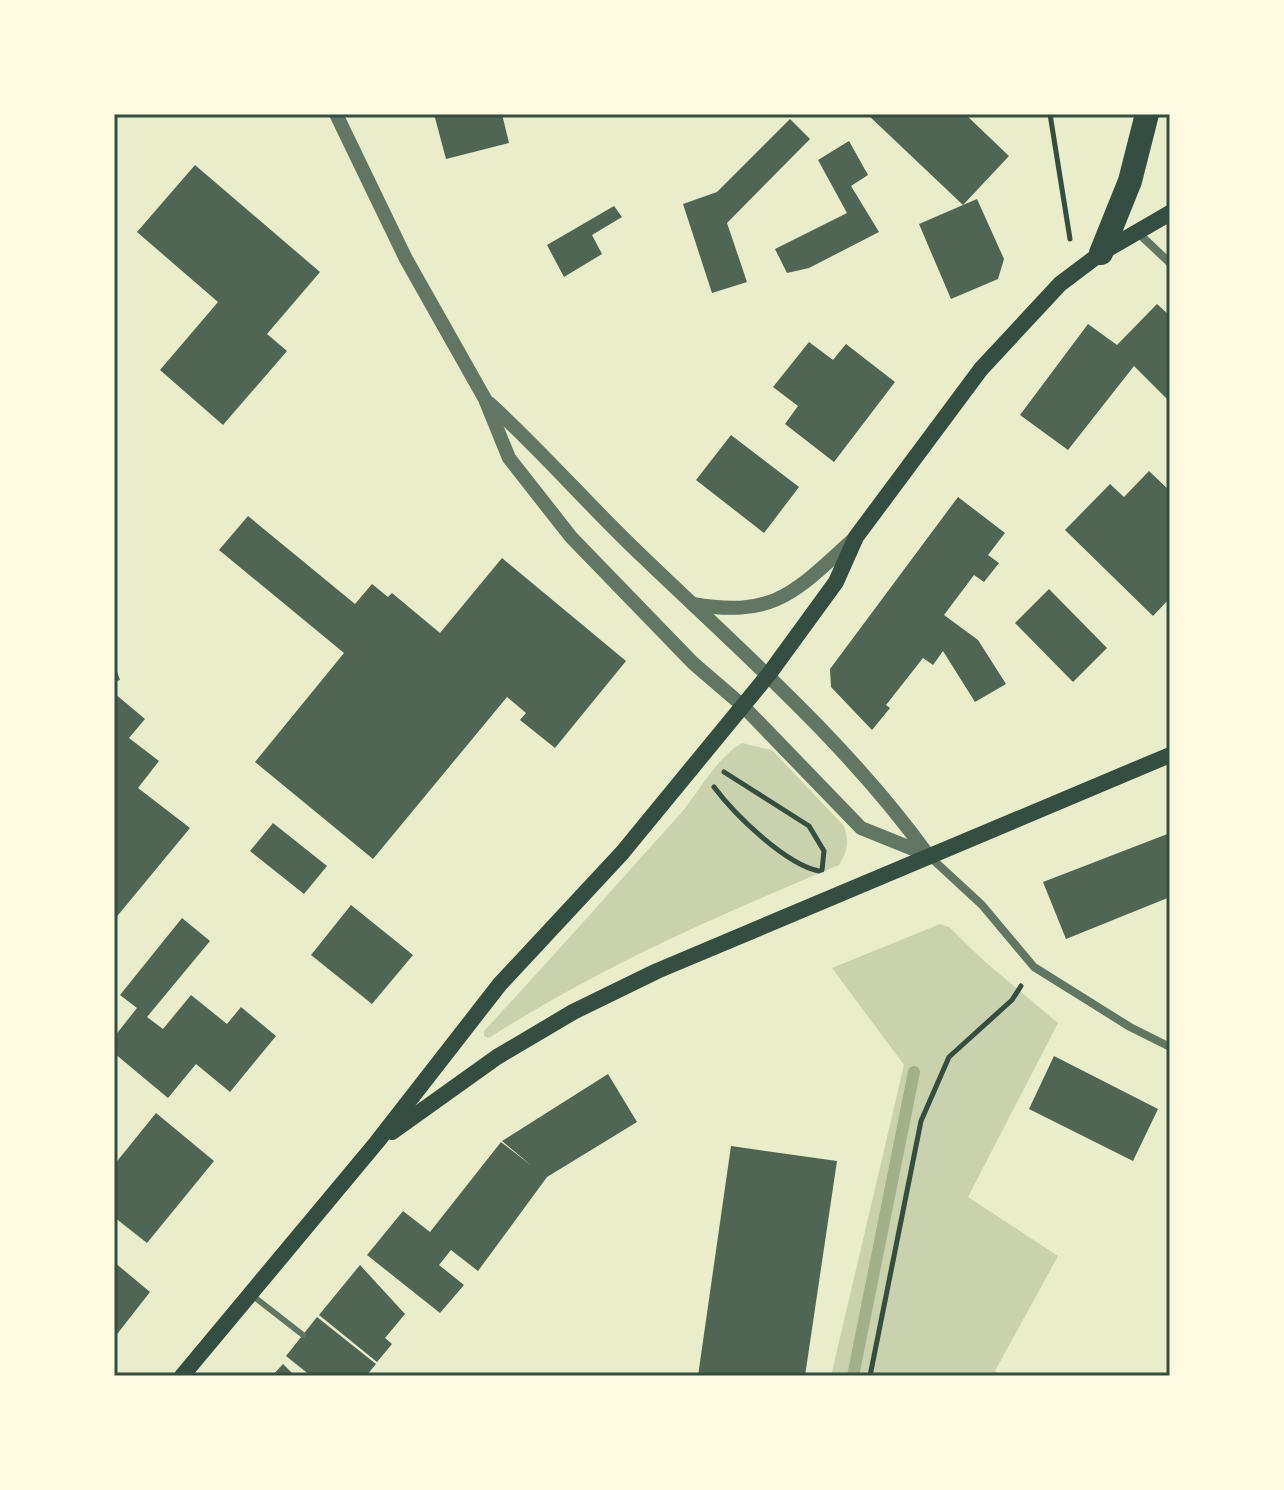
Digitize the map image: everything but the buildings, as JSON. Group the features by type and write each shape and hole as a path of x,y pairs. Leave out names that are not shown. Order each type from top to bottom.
{"highway":[{"path":"1101,253 1130,181 1147,114"}],"main road":[{"path":"182,1376 377,1142 500,984 622,853 769,674 836,582 856,537 981,369 1044,299 1076,272 1136,231 1170,213"},
{"path":"377,1142 497,1057 573,1012 657,971 1170,755"}],"street":[{"path":"336,114 406,259 485,399 509,458 571,537 693,663 743,706 861,828 928,855"},
{"path":"1136,231 1170,263"},
{"path":"485,399 692,604 769,674 887,798 928,855 982,905 1034,967 1130,1027 1170,1047"},
{"path":"692,604 739,609 776,601 801,586 856,537"}],"lane":[{"path":"250,1293 303,1335"}],"path":[{"path":"1050,114 1076,272"},
{"path":"822,872 803,868 735,812 714,787 711,774 725,772 809,826 824,851 822,872 828,898"},
{"path":"870,1376 921,1121 949,1057 1012,1000 1034,967"}],"green space":[{"path":"742,743 772,750 844,826 847,846 839,865 660,944 573,988 489,1038 484,1036 484,1031 682,812 717,765"},
{"path":"940,924 949,927 1058,1023 968,1197 1058,1256 995,1371 1003,1376 831,1376 904,1065 832,968"}],"waterway":[{"path":"853,1376 914,1072"}]}
